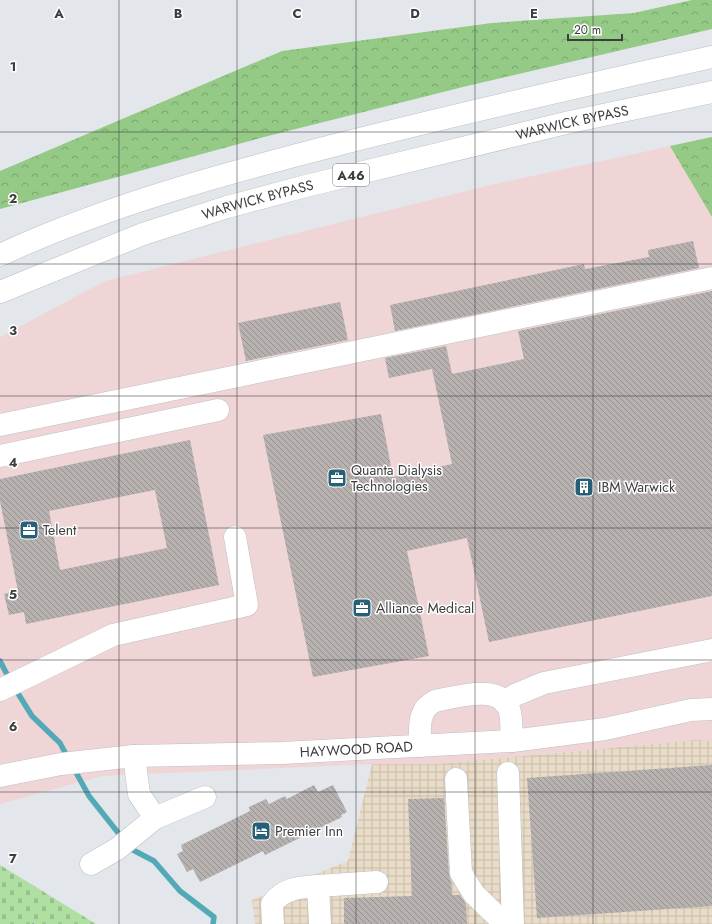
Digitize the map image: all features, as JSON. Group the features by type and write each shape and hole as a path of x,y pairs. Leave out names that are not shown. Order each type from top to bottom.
{"main road":[{"name":"A46","path":"0,254 89,219 216,176 436,119 712,57"},
{"name":"WARWICK BYPASS","path":"0,292 143,234 227,207 306,186 562,124 712,92"},
{"path":"0,425 712,278"},
{"path":"159,391 165,421"},
{"path":"0,456 218,410"},
{"path":"0,690 119,633 247,604 235,537"},
{"path":"504,702 515,694 544,683 712,650"},
{"path":"420,746 420,720 422,712 429,703 435,700 486,693 494,695 504,702 510,712 512,740"},
{"name":"HAYWOOD ROAD","path":"0,776 61,764 134,756 282,753 512,740 605,729 691,710 712,709"},
{"path":"134,756 139,794 155,818"},
{"path":"508,773 513,924"},
{"path":"456,779 461,873 474,894 505,924"},
{"path":"91,864 124,843 155,818 205,797"},
{"path":"273,924 272,904 283,893 294,888 377,882"},
{"path":"318,886 320,924"}],"shaded area":[{"path":"712,137 712,741 696,740 439,764 372,764 102,776 0,804 0,337 105,281 486,186"},
{"path":"696,740 712,741 712,924 255,924 252,900 348,861 372,764 439,764"}],"green space":[{"path":"692,0 712,0 712,29 467,86 264,137 0,209 0,171 282,51 492,23 634,13"},
{"path":"712,137 712,217 670,146"},
{"path":"0,865 96,924 0,924"}],"building":[{"path":"693,241 699,268 395,331 390,305 584,264 585,269 649,257 648,250"},
{"name":"IBM Warwick","path":"712,291 712,596 489,642 467,538 407,551 429,656 313,677 263,435 381,414 393,477 452,464 432,369 389,378 385,358 446,346 452,374 524,359 518,331"},
{"path":"340,302 348,340 246,361 238,323"},
{"name":"Telent","path":"190,440 219,585 26,624 24,612 9,615 4,594 18,591 0,501 0,479","holes":["155,490 167,548 60,570 49,511"]},
{"path":"712,765 712,906 537,918 527,778"},
{"name":"Premier Inn","path":"314,785 318,792 333,785 347,812 341,815 342,817 265,855 263,851 200,882 193,869 187,872 177,854 183,851 181,845 250,811 249,807 266,799 269,804 285,796 287,799"},
{"path":"444,798 449,874 452,895 460,895 466,904 467,924 344,924 344,898 412,896 408,799"}],"waterway":[{"path":"0,661 10,680"},
{"path":"14,687 32,716 60,743 68,758"},
{"path":"73,767 89,796 123,839"},
{"path":"128,845 133,850 154,861 180,891 214,917 213,924"}],"place":[{"name":"Quanta Dialysis Technologies","path":"337,478"},
{"name":"IBM Warwick","path":"584,487"},
{"name":"Telent","path":"29,530"},
{"name":"Alliance Medical","path":"362,608"},
{"name":"Premier Inn","path":"261,831"}]}
